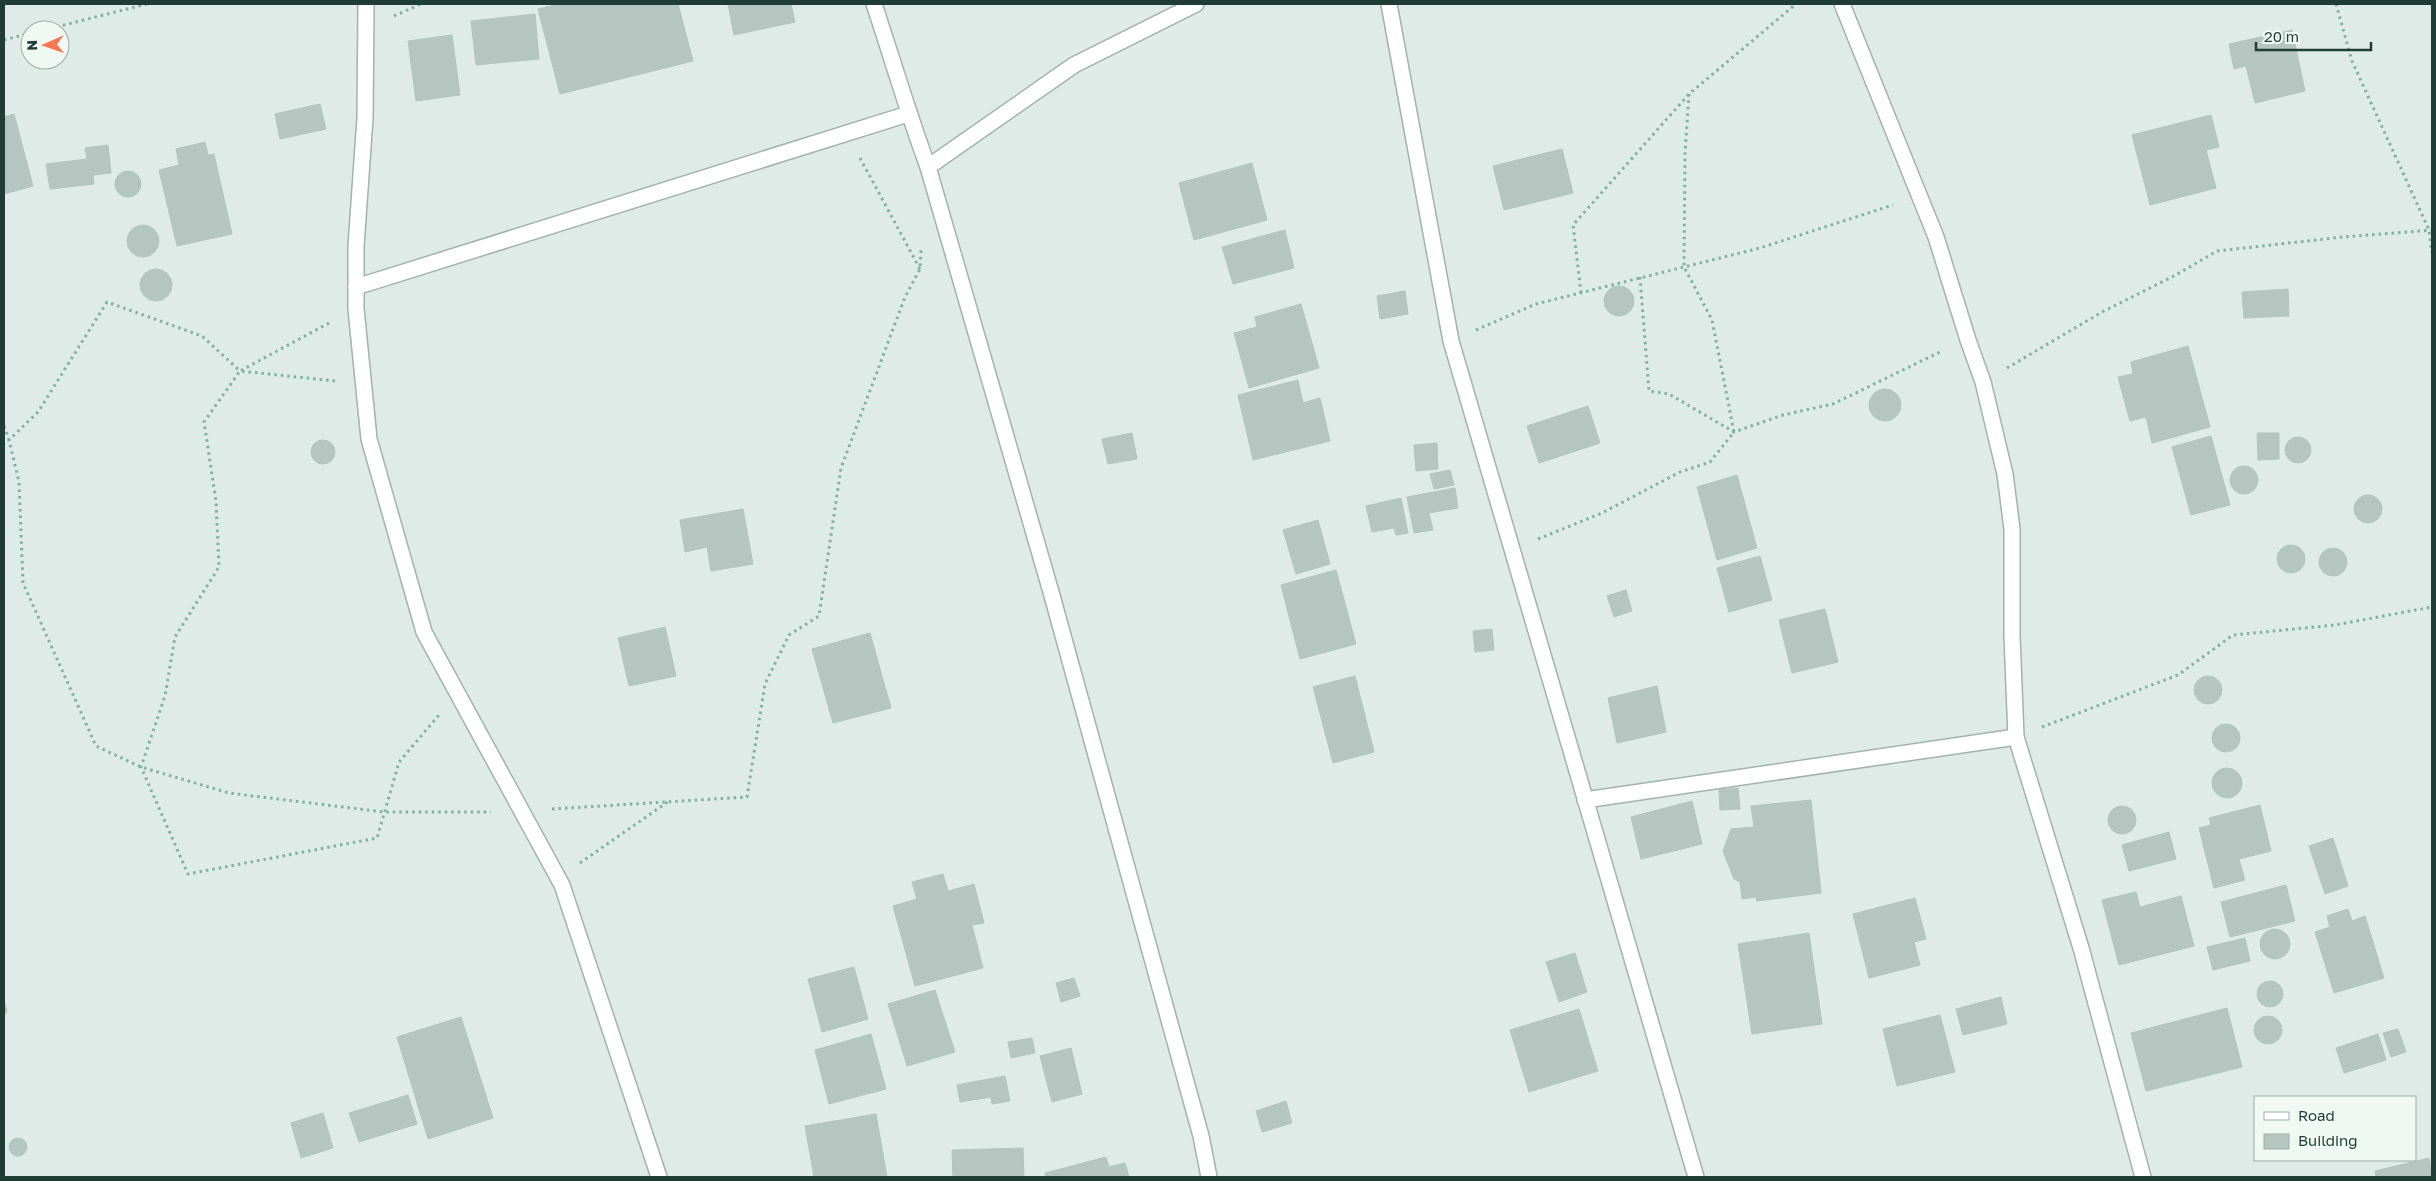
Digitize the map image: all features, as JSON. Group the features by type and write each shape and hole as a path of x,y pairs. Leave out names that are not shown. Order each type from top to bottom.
{"street":[{"path":"366,4 365,118 356,308 369,438 424,632 558,878 659,1177"},
{"path":"874,4 902,87 908,114 928,167 1051,592 1201,1136 1209,1177"},
{"path":"928,167 1074,65 1196,4"},
{"path":"1389,4 1451,341 1696,1177"},
{"path":"1842,4 1936,237 1983,382 2005,474 2012,529 2012,636 2016,737 2081,948 2143,1177"},
{"path":"356,286 908,114"},
{"path":"1585,800 2016,737"}],"path":[{"path":"70,23 147,4"},
{"path":"1581,293 1573,225 1689,94 1796,4"},
{"path":"2336,4 2352,61 2430,230 2432,253"},
{"path":"4,40 20,36"},
{"path":"1689,94 1685,154 1684,266 1712,320 1734,432"},
{"path":"848,132 866,172 920,269"},
{"path":"1451,341 1536,304 1760,248 1920,197"},
{"path":"1983,382 2102,312 2174,276 2217,251 2343,237 2430,230"},
{"path":"4,426 19,482 23,583 96,746 142,767 228,793 384,812 522,811 747,797 765,684 789,635 819,616 841,468 905,298 920,269 922,241"},
{"path":"1640,278 1649,391 1669,394 1734,432"},
{"path":"9,440 38,412 108,302 202,336 240,371 364,384"},
{"path":"356,308 240,371 204,422 216,501 219,567 175,637 165,696 142,767 188,874 377,838 398,762 458,694"},
{"path":"1512,549 1602,513 1680,472 1710,462 1734,432 1783,416 1833,404 1968,340"},
{"path":"2016,737 2178,674 2233,635 2335,624 2432,607"},
{"path":"558,878 670,801"}],"building":[{"path":"558,4 678,4 693,61 560,94 538,9"},
{"path":"728,4 791,4 795,22 734,35"},
{"path":"535,14 539,59 476,65 471,21"},
{"path":"2292,30 2305,91 2255,103 2246,66 2234,69 2229,44"},
{"path":"452,35 460,95 416,101 408,41"},
{"path":"320,104 326,129 280,139 275,114"},
{"path":"14,114 33,186 4,194 4,117"},
{"path":"2211,115 2219,147 2206,150 2216,188 2150,205 2132,135"},
{"path":"205,142 208,155 214,154 232,234 177,246 159,170 179,165 176,149"},
{"path":"108,145 111,173 93,175 94,184 50,189 46,164 87,159 85,148"},
{"path":"1562,149 1573,193 1504,210 1493,166"},
{"path":"1252,163 1267,220 1194,240 1179,183"},
{"path":"128,171 138,174 141,184 138,194 128,197 118,194 115,184 118,174"},
{"path":"143,225 149,226 154,230 158,235 158,247 154,252 149,256 143,257 137,256 132,252 128,247 127,241 128,235 132,230 137,226"},
{"path":"1285,230 1294,268 1233,284 1222,247"},
{"path":"156,269 162,270 167,274 171,279 171,291 167,296 162,300 156,301 150,300 145,296 141,291 140,285 141,279 145,274 150,270"},
{"path":"1619,286 1630,290 1634,301 1630,312 1619,316 1608,312 1604,301 1608,290"},
{"path":"2288,289 2289,316 2244,318 2242,292"},
{"path":"1405,291 1408,314 1380,319 1377,296"},
{"path":"1301,304 1319,368 1249,388 1234,333 1257,327 1255,317"},
{"path":"2188,346 2210,427 2152,443 2146,417 2130,421 2118,377 2133,374 2131,362"},
{"path":"1298,380 1303,403 1320,398 1330,441 1253,460 1238,395"},
{"path":"1885,389 1891,390 1896,394 1900,399 1900,411 1896,416 1891,420 1885,421 1879,420 1874,416 1870,411 1869,405 1870,399 1874,394 1879,390"},
{"path":"1588,406 1600,443 1539,463 1527,426"},
{"path":"1132,433 1137,459 1108,464 1102,439"},
{"path":"2257,433 2279,433 2279,459 2258,460"},
{"path":"2211,436 2230,505 2191,515 2172,447"},
{"path":"2298,437 2307,441 2311,450 2307,459 2298,463 2289,459 2285,450 2289,441"},
{"path":"323,440 328,441 334,447 334,457 328,463 323,464 318,463 312,457 311,452 312,447 318,441"},
{"path":"1437,443 1438,469 1416,471 1414,445"},
{"path":"2244,466 2254,470 2258,480 2254,490 2244,494 2234,490 2230,480 2234,470"},
{"path":"1450,470 1454,485 1434,489 1430,474"},
{"path":"1737,475 1757,548 1717,560 1697,487"},
{"path":"1455,488 1458,508 1429,513 1433,530 1414,533 1407,497"},
{"path":"2368,495 2378,499 2382,509 2378,519 2368,523 2358,519 2354,509 2358,499"},
{"path":"1401,498 1408,533 1396,535 1394,528 1372,532 1366,506"},
{"path":"743,509 753,564 711,571 707,547 685,552 680,520"},
{"path":"1318,520 1330,564 1296,574 1283,530"},
{"path":"2291,545 2301,549 2305,559 2301,569 2291,573 2281,569 2277,559 2281,549"},
{"path":"2333,548 2343,552 2347,562 2343,572 2333,576 2323,572 2319,562 2323,552"},
{"path":"1760,556 1772,600 1729,612 1717,568"},
{"path":"1336,570 1356,644 1300,659 1281,585"},
{"path":"1626,590 1632,611 1614,617 1607,596"},
{"path":"1825,609 1838,662 1792,673 1779,620"},
{"path":"665,627 676,676 629,686 618,638"},
{"path":"1492,629 1494,650 1475,652 1473,631"},
{"path":"870,633 891,708 833,723 812,649"},
{"path":"1355,676 1374,752 1333,763 1313,687"},
{"path":"2208,676 2218,680 2222,690 2218,700 2208,704 2198,700 2194,690 2198,680"},
{"path":"1657,686 1666,732 1617,743 1608,698"},
{"path":"2226,724 2236,728 2240,738 2236,748 2226,752 2216,748 2212,738 2216,728"},
{"path":"2227,768 2237,773 2242,783 2237,793 2227,798 2217,793 2212,783 2217,773"},
{"path":"1738,788 1740,809 1720,810 1719,790"},
{"path":"1811,800 1821,893 1757,901 1756,897 1742,899 1740,882 1734,879 1723,851 1731,829 1754,827 1751,806"},
{"path":"1692,801 1702,844 1641,859 1631,817"},
{"path":"2260,805 2271,851 2239,859 2245,880 2214,888 2199,828 2211,825 2209,818"},
{"path":"2122,806 2132,810 2136,820 2132,830 2122,834 2112,830 2108,820 2112,810"},
{"path":"2169,832 2176,859 2129,871 2122,845"},
{"path":"2333,838 2348,886 2325,894 2309,846"},
{"path":"943,874 948,891 974,884 984,923 972,925 983,968 915,986 893,906 917,899 912,882"},
{"path":"2286,885 2295,921 2230,937 2221,902"},
{"path":"2136,892 2140,907 2181,896 2194,946 2119,965 2102,900"},
{"path":"1915,898 1926,939 1914,942 1920,965 1869,978 1853,914"},
{"path":"2348,909 2352,921 2365,916 2384,978 2334,993 2315,932 2330,927 2327,916"},
{"path":"2275,929 2285,934 2290,944 2285,954 2275,959 2265,954 2260,944 2265,934"},
{"path":"1809,933 1822,1024 1752,1034 1738,944"},
{"path":"2245,938 2250,961 2213,970 2207,947"},
{"path":"1575,953 1587,992 1559,1002 1546,962"},
{"path":"854,967 868,1019 822,1032 808,979"},
{"path":"1074,978 1080,996 1061,1002 1056,983"},
{"path":"2270,981 2279,985 2283,994 2279,1003 2270,1007 2261,1003 2257,994 2261,985"},
{"path":"935,990 955,1052 907,1066 888,1004"},
{"path":"2001,997 2007,1024 1963,1035 1956,1009"},
{"path":"4,1001 7,1011 4,1016"},
{"path":"2227,1008 2242,1067 2146,1091 2131,1033"},
{"path":"1579,1009 1598,1071 1529,1092 1510,1030"},
{"path":"1940,1015 1955,1072 1897,1086 1883,1029"},
{"path":"2268,1016 2278,1020 2282,1030 2278,1040 2268,1044 2258,1040 2254,1030 2258,1020"},
{"path":"461,1017 493,1118 428,1139 397,1037"},
{"path":"2398,1029 2406,1052 2391,1057 2383,1033"},
{"path":"871,1034 886,1089 829,1104 815,1050"},
{"path":"2378,1034 2386,1060 2344,1073 2336,1048"},
{"path":"1032,1038 1035,1053 1011,1058 1008,1042"},
{"path":"1071,1048 1082,1094 1052,1102 1040,1056"},
{"path":"1005,1076 1010,1101 992,1104 991,1097 960,1102 957,1085"},
{"path":"408,1095 417,1124 359,1142 349,1113"},
{"path":"1286,1101 1292,1123 1262,1132 1256,1111"},
{"path":"323,1113 333,1148 301,1158 291,1123"},
{"path":"876,1114 887,1177 814,1177 805,1126"},
{"path":"18,1138 24,1141 27,1147 24,1153 18,1156 12,1153 9,1147 12,1141"},
{"path":"1023,1148 1024,1177 953,1177 952,1150"},
{"path":"1106,1157 1109,1167 1125,1163 1129,1177 1046,1177 1045,1173"},
{"path":"2429,1158 2432,1177 2376,1177 2375,1171"}]}
